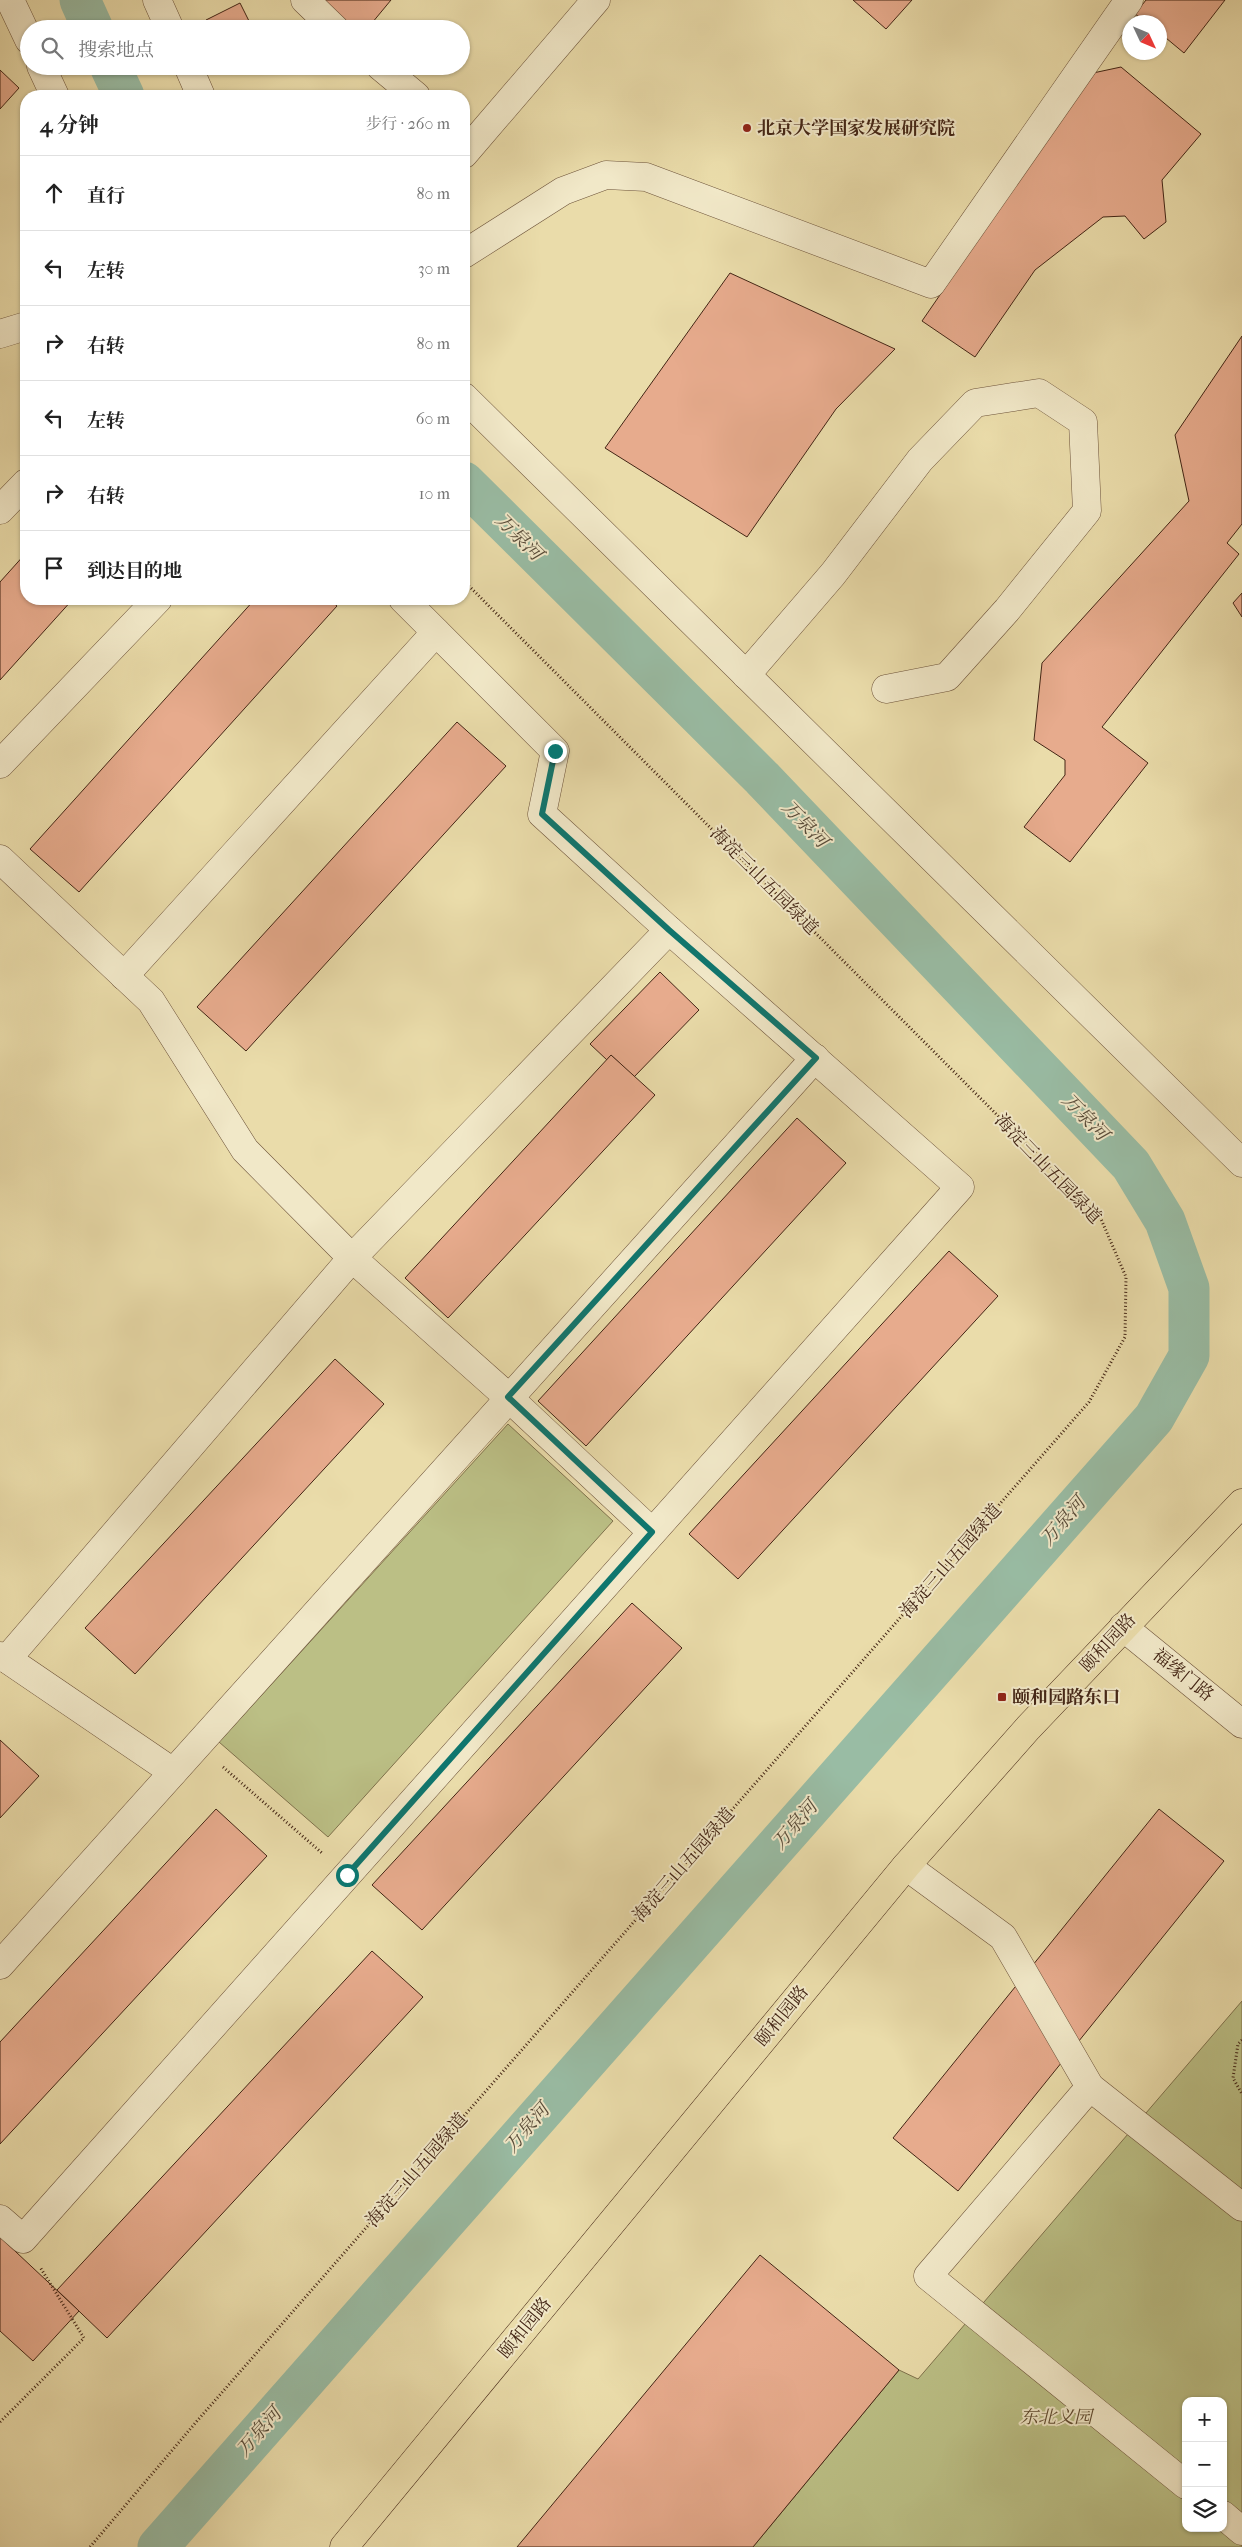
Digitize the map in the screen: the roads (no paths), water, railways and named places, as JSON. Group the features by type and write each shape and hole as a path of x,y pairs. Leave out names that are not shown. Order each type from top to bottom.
{"main road":[{"name":"颐和园路","path":"344,2547 906,1866 1028,1728 1242,1503"}],"street":[{"path":"10,0 20,21"},
{"path":"157,0 166,20"},
{"path":"305,0 326,20"},
{"path":"470,142 596,0"},
{"path":"470,250 563,192 606,175 646,177 931,284 1129,0"},
{"path":"45,75 52,90"},
{"path":"192,75 198,90"},
{"path":"391,75 409,90"},
{"path":"0,334 20,328"},
{"path":"746,675 833,574 920,460 976,403 1040,393 1083,422 1087,511 1007,610 947,677 886,689"},
{"path":"470,403 1242,1163"},
{"path":"0,510 20,489"},
{"path":"0,764 152,605"},
{"path":"0,2219 23,2239 960,1187 669,930 542,814 555,751 409,605"},
{"path":"124,976 436,632"},
{"path":"0,859 151,1001 245,1150 352,1258 508,1397 652,1532"},
{"path":"173,1772 4,1657 352,1258 669,930"},
{"path":"0,1964 508,1397 816,1058"},
{"name":"福缘门路","path":"1123,1627 1242,1724"},
{"path":"906,1866 1003,1936 1090,2087 1242,2207"},
{"path":"1090,2087 928,2276 1182,2482"},
{"path":"1227,2519 1242,2531"}],"waterway":[{"name":"万泉河","path":"80,0 89,20"},
{"name":"万泉河","path":"114,75 121,90"},
{"name":"万泉河","path":"158,2547 1154,1418 1189,1356 1189,1288 1165,1221 1131,1165 762,778 470,488"}],"place":[{"name":"北京大学国家发展研究院","path":"747,128"},
{"name":"颐和园路东口","path":"1002,1697"}],"park label":[{"name":"东北义园","path":"1056,2417"}]}
